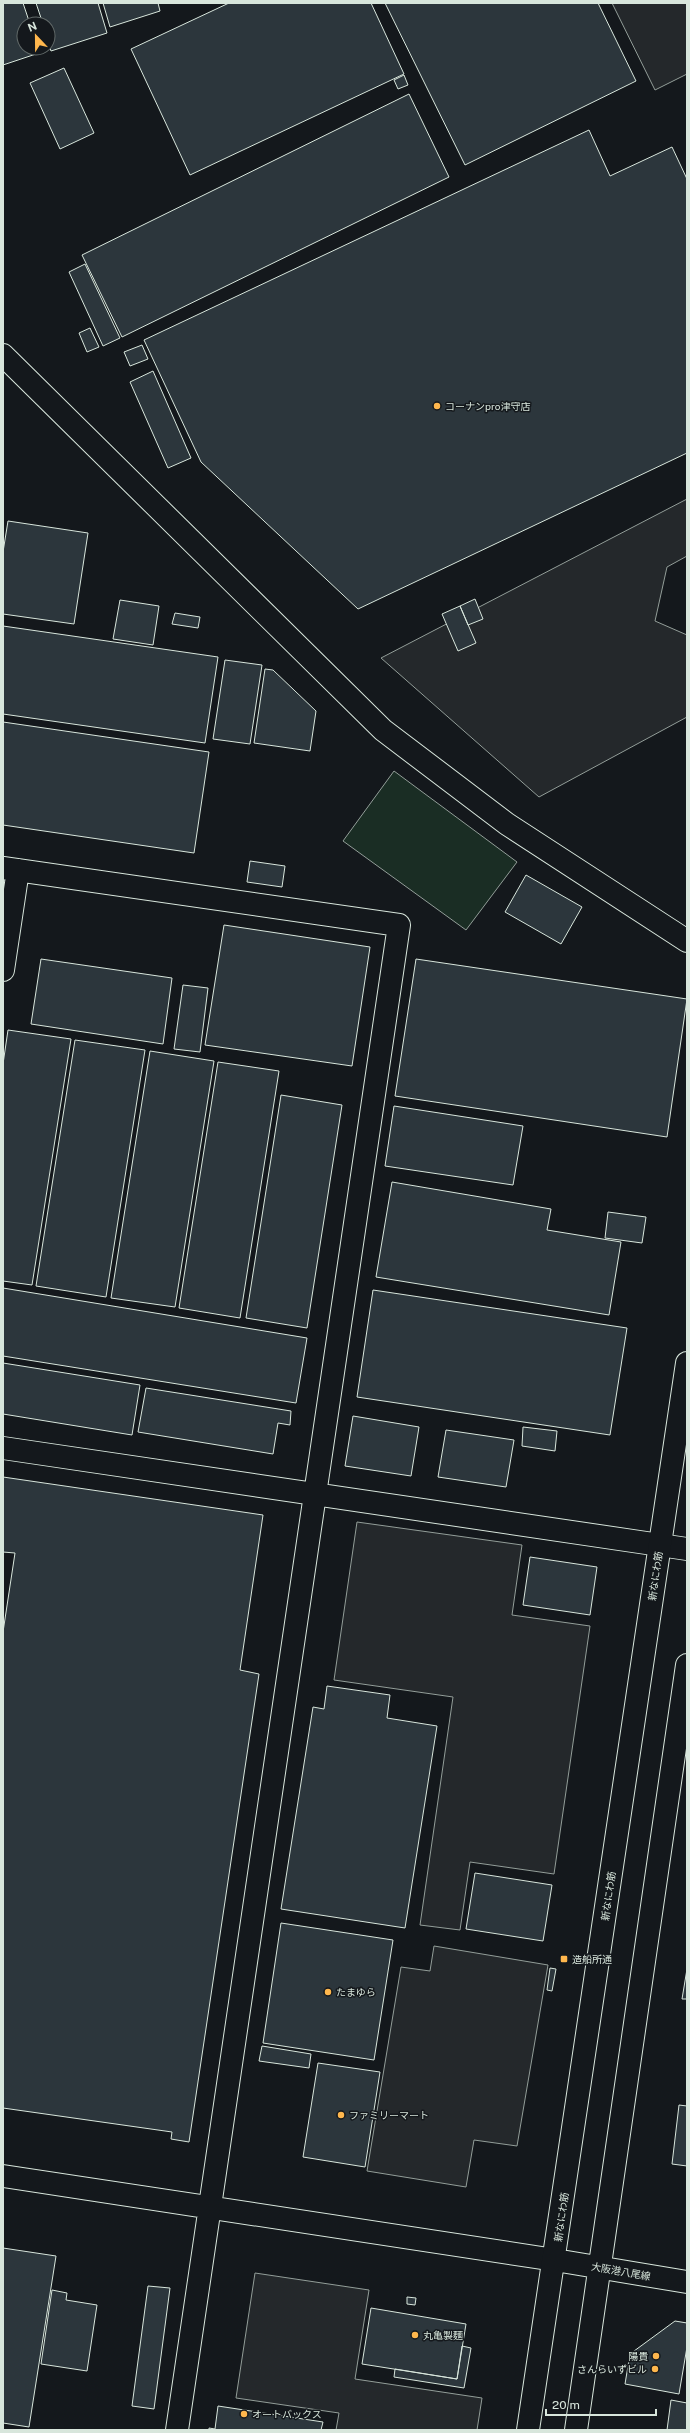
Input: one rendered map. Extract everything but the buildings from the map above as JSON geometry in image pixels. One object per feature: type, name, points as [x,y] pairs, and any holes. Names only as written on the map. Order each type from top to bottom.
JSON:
[{"type":"street","points":[[3,355],[383,730],[507,824],[687,941]]},
{"type":"street","points":[[3,970],[10,869],[399,925],[178,2430]]},
{"type":"street","name":"新なにわ筋","points":[[528,2430],[555,2260],[687,1363]]},
{"type":"street","points":[[3,1448],[660,1547],[687,1549]]},
{"type":"street","points":[[576,2430],[601,2268],[687,1665]]},
{"type":"street","name":"大阪港八尾線","points":[[3,2176],[555,2260],[687,2282]]},
{"type":"green space","points":[[394,771],[517,862],[466,930],[343,841]]},
{"type":"shaded area","points":[[612,3],[687,3],[687,74],[655,90]]},
{"type":"shaded area","points":[[687,499],[687,556],[667,567],[655,621],[687,635],[687,717],[539,797],[381,658]]},
{"type":"shaded area","points":[[357,1522],[522,1545],[512,1615],[590,1626],[554,1874],[470,1862],[460,1930],[420,1925],[453,1697],[334,1680]]},
{"type":"shaded area","points":[[434,1946],[548,1965],[517,2146],[474,2140],[466,2187],[367,2171],[401,1967],[430,1971]]},
{"type":"shaded area","points":[[255,2273],[369,2290],[355,2379],[482,2398],[477,2430],[336,2430],[339,2413],[236,2398]]},
{"type":"place","name":"コーナンpro津守店","points":[[437,406]]},
{"type":"place","name":"造船所通","points":[[564,1959]]},
{"type":"place","name":"たまゆら","points":[[328,1992]]},
{"type":"place","name":"ファミリーマート","points":[[341,2115]]},
{"type":"place","name":"丸亀製麵","points":[[415,2335]]},
{"type":"place","name":"陽貴","points":[[656,2356]]},
{"type":"place","name":"さんらいずビル","points":[[655,2369]]},
{"type":"place","name":"オートバックス","points":[[244,2414]]}]
